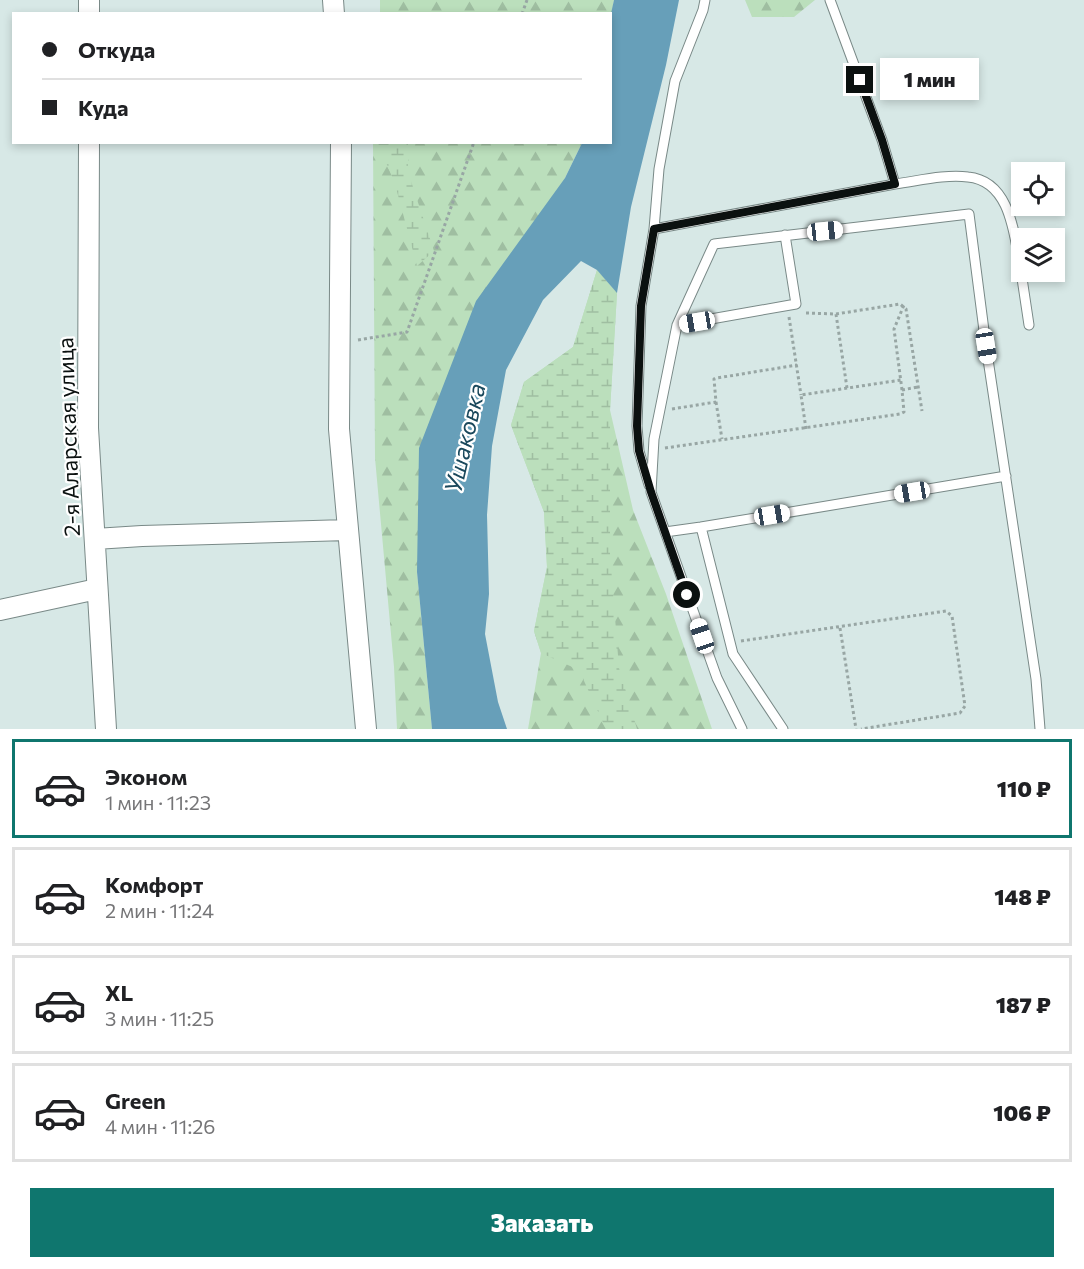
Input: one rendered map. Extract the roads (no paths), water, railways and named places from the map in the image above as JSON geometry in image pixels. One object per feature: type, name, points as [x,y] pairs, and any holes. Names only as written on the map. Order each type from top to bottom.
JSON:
[{"type":"street","name":"2-я Аларская улица","points":[[89,144],[88,428],[106,729]]},
{"type":"street","points":[[341,144],[339,429],[366,729]]},
{"type":"street","points":[[95,539],[347,530]]},
{"type":"street","points":[[0,610],[98,589]]},
{"type":"lane","points":[[705,0],[704,10],[675,81],[659,169],[654,229],[641,306],[637,426],[639,451],[651,492],[717,678],[742,729]]},
{"type":"lane","points":[[830,0],[882,140],[895,184]]},
{"type":"lane","points":[[654,229],[895,184],[946,177],[976,178],[992,186],[1006,205],[1013,224],[1029,325]]},
{"type":"lane","points":[[651,492],[660,411],[677,325],[714,244],[969,214],[1036,679],[1040,729]]},
{"type":"lane","points":[[677,325],[792,308],[796,304],[785,235]]},
{"type":"lane","points":[[665,532],[1006,476]]},
{"type":"lane","points":[[701,527],[734,654],[783,729]]},
{"type":"water","name":"Ушаковка","points":[[614,0],[679,0],[666,65],[631,207],[617,293],[597,270],[581,261],[543,300],[506,370],[492,446],[487,515],[489,594],[485,634],[498,702],[507,729],[432,729],[417,572],[419,448],[476,301],[565,178],[582,144],[612,144],[611,12]]}]
